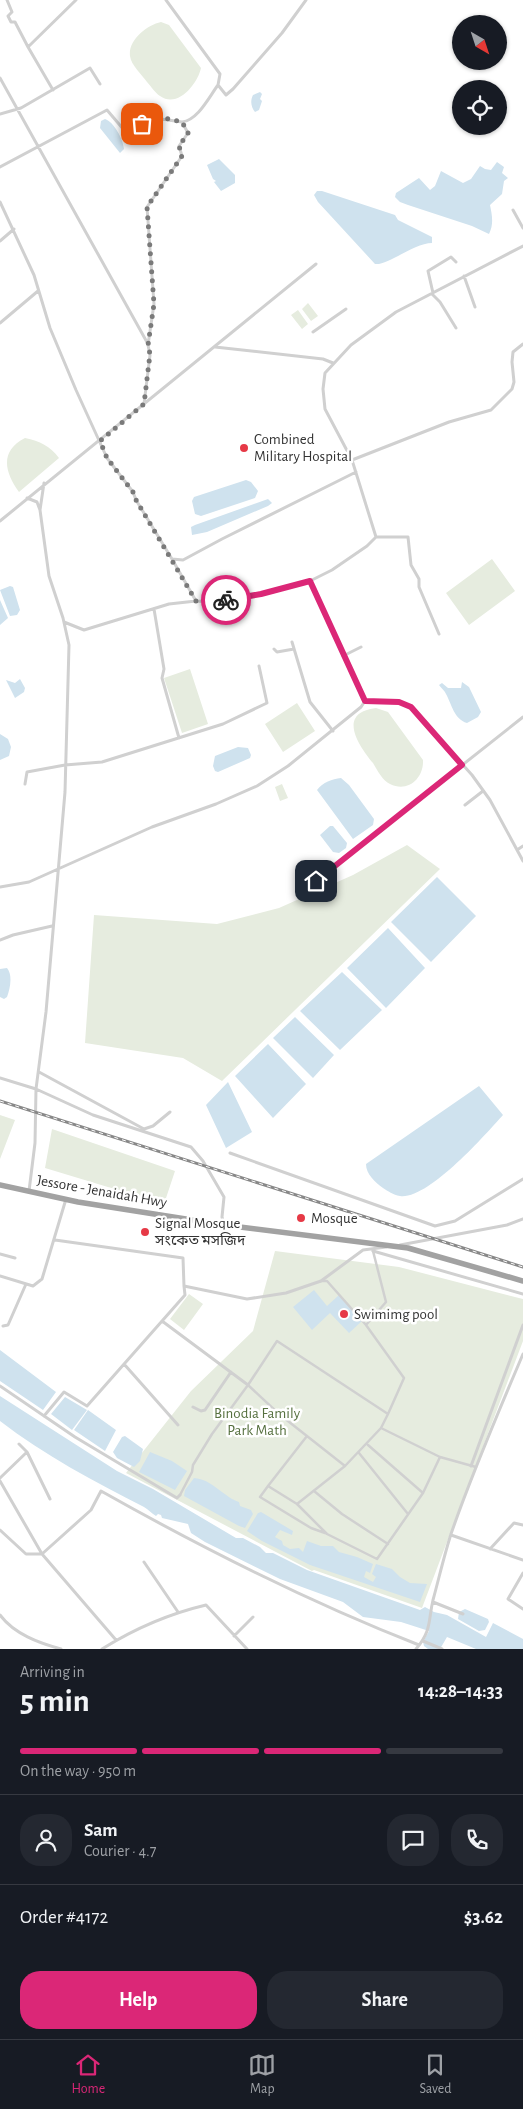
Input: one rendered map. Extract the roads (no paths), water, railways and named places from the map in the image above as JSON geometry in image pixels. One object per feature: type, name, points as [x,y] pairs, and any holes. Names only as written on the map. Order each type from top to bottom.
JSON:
[{"type":"highway","name":"Jessore - Jenaidah Hwy","points":[[0,1185],[66,1199],[224,1225],[396,1246],[523,1281]]},
{"type":"street","points":[[7,0],[12,12],[8,16],[11,22],[15,22],[53,90]]},
{"type":"street","points":[[28,47],[76,0]]},
{"type":"street","points":[[0,167],[108,110],[124,130],[130,131],[154,118],[182,122],[188,121],[195,116],[218,85],[220,74],[166,0]]},
{"type":"street","points":[[218,85],[226,95],[233,89],[282,33],[306,0]]},
{"type":"street","points":[[0,114],[21,108],[90,68],[100,84]]},
{"type":"street","points":[[0,78],[148,345],[150,354],[144,404]]},
{"type":"street","points":[[148,345],[154,304],[147,207],[182,156],[179,146],[188,133],[182,122]]},
{"type":"street","points":[[0,202],[14,229],[50,328],[107,458],[133,492],[196,601]]},
{"type":"street","points":[[513,210],[523,228]]},
{"type":"street","points":[[0,241],[14,229]]},
{"type":"street","points":[[376,537],[352,460],[325,409],[323,389],[325,373],[351,345],[396,312],[523,246]]},
{"type":"street","points":[[456,262],[451,257],[428,271],[432,293],[456,328]]},
{"type":"street","points":[[0,521],[44,483],[100,441],[316,264]]},
{"type":"street","points":[[464,276],[474,307]]},
{"type":"street","points":[[0,323],[38,291]]},
{"type":"street","points":[[313,332],[346,309]]},
{"type":"street","points":[[352,460],[450,422],[491,410],[512,388],[514,382],[513,352],[523,344]]},
{"type":"street","points":[[214,347],[323,359],[333,363]]},
{"type":"street","points":[[172,559],[183,560],[356,472]]},
{"type":"street","points":[[40,510],[44,483]]},
{"type":"street","points":[[27,498],[37,502],[40,510],[48,576],[64,622],[69,645],[66,765],[36,1089],[35,1143],[29,1191]]},
{"type":"street","points":[[64,622],[84,630],[169,604],[196,601],[215,602],[261,594],[310,581],[339,565],[367,546],[376,537],[408,536],[411,565],[419,580],[419,587],[439,634]]},
{"type":"street","points":[[310,581],[365,701]]},
{"type":"street","points":[[154,609],[164,669],[162,678],[178,738]]},
{"type":"street","points":[[292,642],[310,702],[332,731]]},
{"type":"street","points":[[343,656],[361,647]]},
{"type":"street","points":[[274,649],[277,652],[294,649]]},
{"type":"street","points":[[25,784],[27,772],[66,765],[102,762],[223,724],[267,703],[259,666]]},
{"type":"street","points":[[0,887],[29,882],[58,867],[152,827],[216,804],[257,786],[288,766],[361,707],[365,701]]},
{"type":"street","points":[[365,701],[399,702],[411,707],[483,791],[523,861]]},
{"type":"street","points":[[308,888],[523,717]]},
{"type":"street","points":[[465,805],[483,791]]},
{"type":"street","points":[[517,850],[523,846]]},
{"type":"street","points":[[0,940],[13,934],[52,926]]},
{"type":"street","points":[[39,1072],[144,1129],[153,1126],[170,1112]]},
{"type":"street","points":[[0,1078],[36,1089],[93,1115],[191,1148],[203,1161],[224,1197],[222,1217],[224,1225]]},
{"type":"street","points":[[230,1153],[435,1226],[455,1221],[523,1180]]},
{"type":"street","points":[[0,1276],[33,1286],[42,1279],[66,1199]]},
{"type":"street","points":[[321,1282],[363,1250],[396,1246],[507,1225],[523,1219]]},
{"type":"street","points":[[44,1416],[64,1392],[87,1406],[184,1295],[183,1258],[55,1240]]},
{"type":"street","points":[[366,1325],[386,1302],[373,1251]]},
{"type":"street","points":[[373,1251],[523,1294]]},
{"type":"street","points":[[0,1254],[15,1258]]},
{"type":"street","points":[[184,1286],[247,1298],[286,1293],[328,1281],[366,1325],[404,1378],[381,1428],[368,1445],[298,1504]]},
{"type":"street","points":[[3,1326],[8,1325],[26,1284]]},
{"type":"street","points":[[162,1321],[248,1385],[345,1466]]},
{"type":"street","points":[[416,1649],[423,1640],[430,1622],[433,1602],[451,1535],[473,1466],[523,1325]]},
{"type":"street","points":[[0,1386],[44,1416],[177,1498],[192,1472],[193,1465],[212,1434],[277,1341],[388,1414]]},
{"type":"street","points":[[473,1466],[523,1354]]},
{"type":"street","points":[[124,1364],[178,1425]]},
{"type":"street","points":[[193,1407],[201,1411],[205,1410],[231,1372]]},
{"type":"street","points":[[381,1428],[440,1458],[473,1466]]},
{"type":"street","points":[[307,1436],[260,1497],[311,1528],[377,1559],[423,1493],[440,1458]]},
{"type":"street","points":[[19,1444],[27,1452],[50,1499]]},
{"type":"street","points":[[368,1445],[423,1493]]},
{"type":"street","points":[[27,1452],[0,1480],[42,1554],[116,1640]]},
{"type":"street","points":[[359,1453],[408,1514]]},
{"type":"street","points":[[268,1486],[298,1504],[327,1534]]},
{"type":"street","points":[[0,1530],[26,1554],[42,1554],[91,1510],[101,1491],[284,1588],[419,1645]]},
{"type":"street","points":[[314,1491],[342,1514],[388,1544]]},
{"type":"street","points":[[490,1549],[514,1523],[523,1525]]},
{"type":"street","points":[[451,1535],[523,1560]]},
{"type":"street","points":[[144,1562],[178,1612]]},
{"type":"street","points":[[523,1573],[508,1599],[523,1609]]},
{"type":"street","points":[[433,1602],[464,1614]]},
{"type":"street","points":[[102,1649],[127,1633],[178,1612],[206,1605],[247,1649]]},
{"type":"street","points":[[0,1615],[7,1625],[42,1644],[61,1649]]},
{"type":"street","points":[[234,1636],[252,1617]]},
{"type":"street","points":[[423,1640],[442,1649]]},
{"type":"water","points":[[260,92],[262,94],[260,99],[262,101],[259,110],[255,112],[251,99],[253,95]]},
{"type":"water","points":[[105,119],[115,127],[120,136],[124,149],[120,153],[100,128],[101,121]]},
{"type":"water","points":[[219,159],[235,175],[235,183],[221,191],[214,182],[216,181],[213,179],[207,165]]},
{"type":"water","points":[[497,162],[504,167],[502,173],[508,178],[504,181],[502,194],[490,205],[492,223],[489,234],[472,226],[400,202],[395,197],[396,193],[419,178],[430,190],[435,186],[441,171],[463,183],[471,179],[480,166],[491,170]]},
{"type":"water","points":[[317,191],[395,215],[398,220],[432,237],[432,243],[417,247],[386,262],[375,264],[318,202],[314,195]]},
{"type":"water","points":[[246,480],[251,482],[258,491],[255,498],[201,516],[195,514],[192,501],[194,497]]},
{"type":"water","points":[[268,499],[272,503],[268,506],[207,532],[192,535],[191,527],[195,525]]},
{"type":"water","points":[[10,586],[13,587],[20,610],[17,615],[10,616],[0,590]]},
{"type":"water","points":[[0,600],[8,618],[0,625]]},
{"type":"water","points":[[20,679],[25,688],[24,692],[15,698],[6,680],[15,683]]},
{"type":"water","points":[[462,682],[469,687],[481,712],[478,717],[467,723],[456,715],[439,685],[442,683],[448,688],[461,688]]},
{"type":"water","points":[[0,734],[8,739],[11,747],[9,756],[0,760]]},
{"type":"water","points":[[238,747],[248,748],[251,755],[250,758],[218,772],[215,771],[213,766],[215,756]]},
{"type":"water","points":[[341,778],[349,785],[374,819],[373,825],[353,839],[317,790],[328,781]]},
{"type":"water","points":[[330,826],[333,826],[347,843],[346,848],[339,853],[333,852],[320,835]]},
{"type":"water","points":[[437,877],[476,916],[431,962],[391,922]]},
{"type":"water","points":[[388,928],[425,968],[386,1008],[347,968]]},
{"type":"water","points":[[7,968],[10,974],[10,982],[7,997],[4,999],[0,997],[0,969]]},
{"type":"water","points":[[342,972],[382,1010],[340,1050],[300,1011]]},
{"type":"water","points":[[295,1017],[334,1055],[313,1078],[273,1038]]},
{"type":"water","points":[[268,1044],[306,1084],[273,1118],[235,1076]]},
{"type":"water","points":[[228,1082],[252,1132],[226,1148],[206,1105]]},
{"type":"water","points":[[479,1086],[503,1115],[470,1150],[440,1177],[425,1188],[412,1194],[400,1196],[383,1188],[372,1178],[366,1164]]},
{"type":"water","points":[[314,1290],[327,1306],[339,1295],[362,1321],[349,1333],[330,1313],[312,1330],[293,1307]]},
{"type":"water","points":[[0,1350],[56,1392],[43,1410],[0,1381]]},
{"type":"water","points":[[0,1396],[117,1471],[153,1489],[236,1538],[243,1538],[260,1547],[266,1553],[273,1553],[307,1570],[420,1610],[425,1607],[434,1612],[447,1615],[486,1637],[493,1623],[523,1639],[523,1649],[476,1649],[447,1637],[440,1649],[428,1649],[424,1646],[423,1642],[429,1631],[401,1622],[363,1617],[343,1602],[280,1579],[205,1542],[191,1533],[188,1524],[162,1518],[158,1514],[156,1516],[144,1507],[52,1457],[0,1421]]},
{"type":"water","points":[[65,1397],[87,1410],[72,1430],[51,1414]]},
{"type":"water","points":[[88,1410],[116,1430],[105,1451],[74,1430]]},
{"type":"water","points":[[125,1436],[143,1449],[140,1461],[134,1467],[117,1458],[113,1452],[122,1437]]},
{"type":"water","points":[[150,1452],[172,1461],[187,1471],[175,1490],[139,1472]]},
{"type":"water","points":[[194,1478],[207,1482],[239,1502],[240,1506],[251,1510],[253,1514],[245,1528],[184,1496],[185,1490]]},
{"type":"water","points":[[261,1512],[293,1531],[292,1535],[280,1530],[275,1537],[290,1549],[299,1548],[303,1552],[307,1541],[321,1546],[333,1546],[339,1552],[373,1564],[370,1573],[366,1571],[364,1577],[373,1582],[376,1577],[372,1574],[376,1564],[392,1569],[410,1583],[427,1584],[420,1602],[310,1565],[262,1541],[247,1531],[258,1513]]},
{"type":"water","points":[[465,1609],[488,1619],[489,1622],[485,1630],[479,1631],[458,1619],[459,1612]]},
{"type":"railway","points":[[0,1101],[523,1267]]},
{"type":"place","name":"Combined Military Hospital","points":[[244,448]]},
{"type":"place","name":"Mosque","points":[[301,1218]]},
{"type":"place","name":"Signal Mosque সংকেত মসজিদ","points":[[145,1232]]},
{"type":"place","name":"Swimimg pool","points":[[344,1314]]},
{"type":"park label","name":"Binodia Family Park Math","points":[[257,1422]]}]
